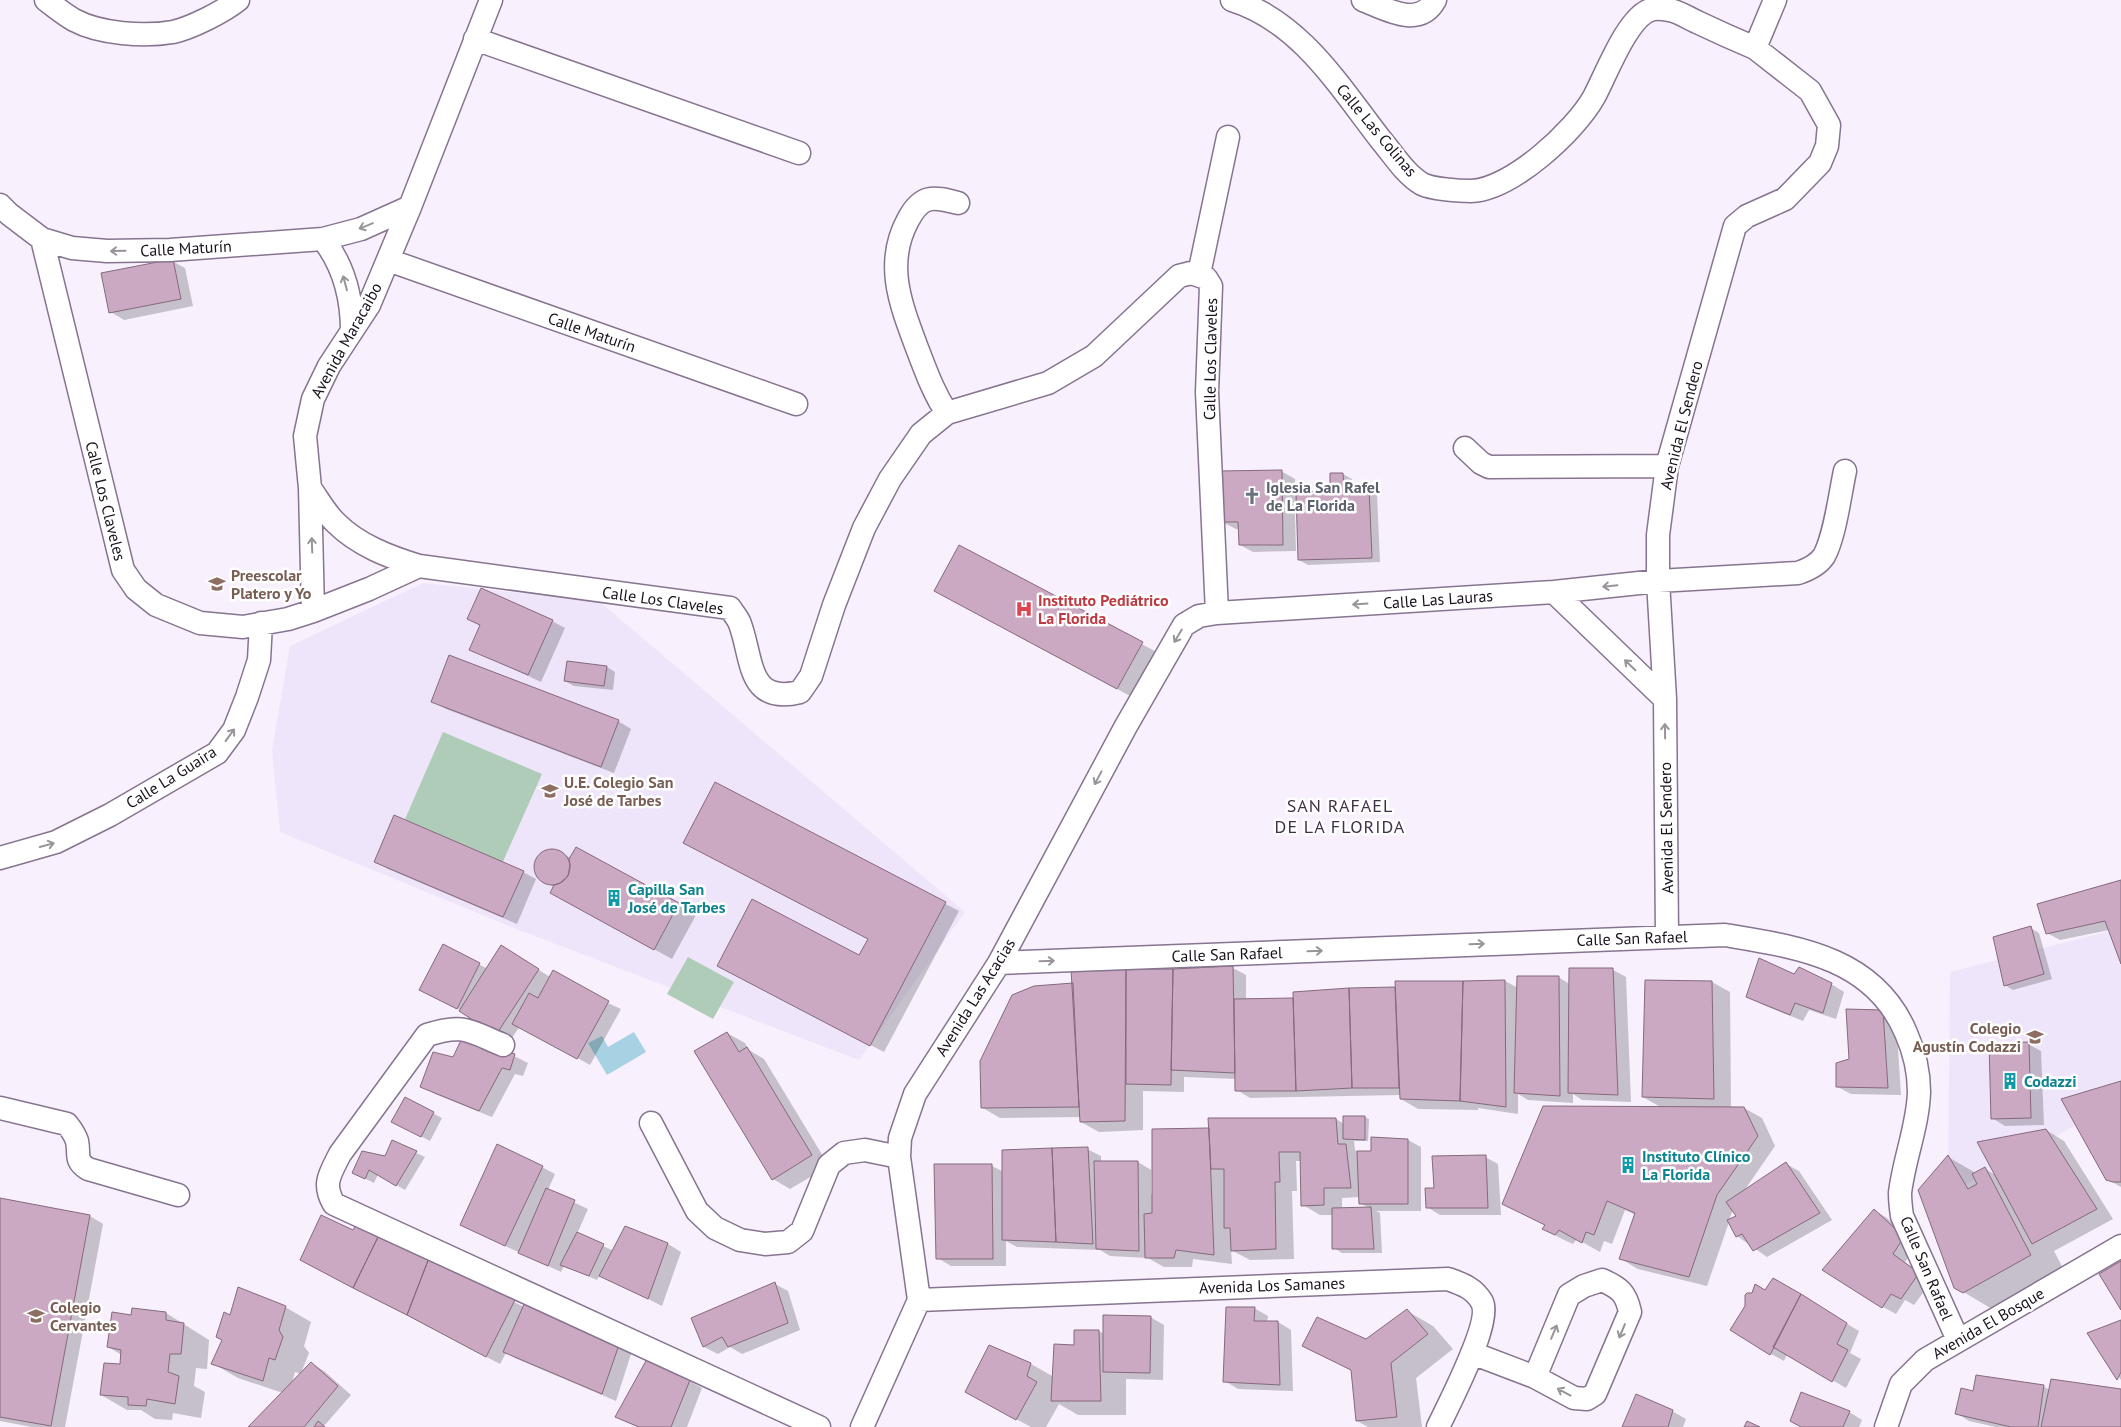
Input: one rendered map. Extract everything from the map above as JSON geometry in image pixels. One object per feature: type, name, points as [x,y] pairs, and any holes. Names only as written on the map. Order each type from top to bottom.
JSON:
[{"type":"street","points":[[46,0],[75,20],[104,30],[137,35],[174,32],[206,18],[238,0]]},
{"type":"street","name":"Avenida Maracaibo","points":[[313,611],[310,488],[305,436],[313,399],[329,366],[369,305],[410,207],[491,0]]},
{"type":"street","name":"Calle Las Colinas","points":[[1232,0],[1249,5],[1284,26],[1313,53],[1401,164],[1423,184],[1449,189],[1472,191],[1491,186],[1518,174],[1548,150],[1575,123],[1593,99],[1635,19],[1651,10],[1670,10],[1755,48]]},
{"type":"street","points":[[1364,0],[1406,16],[1419,14],[1432,6],[1435,0]]},
{"type":"street","points":[[1755,48],[1775,0]]},
{"type":"street","points":[[475,39],[799,152]]},
{"type":"street","name":"Avenida El Sendero","points":[[1667,937],[1665,699],[1658,581],[1658,535],[1667,466],[1735,226],[1747,216],[1785,199],[1820,163],[1826,146],[1829,125],[1810,91],[1755,48]]},
{"type":"street","points":[[1199,274],[1228,137]]},
{"type":"street","points":[[947,413],[936,397],[905,319],[896,282],[897,256],[901,232],[916,206],[925,200],[937,197],[958,203]]},
{"type":"street","name":"Calle Maturín","points":[[0,205],[42,240],[72,248],[107,251],[170,250],[323,239],[361,229],[410,207]]},
{"type":"street","points":[[323,239],[334,254],[346,282],[352,316],[352,331]]},
{"type":"street","name":"Calle Los Claveles","points":[[42,240],[123,570],[136,589],[156,605],[200,623],[243,627],[288,619],[313,611],[369,589],[419,566],[730,608],[740,621],[758,684],[772,693],[786,695],[800,692],[811,676],[834,605],[864,528],[890,479],[921,434],[947,413],[1048,383],[1094,356],[1179,276],[1191,273],[1199,274],[1206,278],[1211,286],[1207,392],[1217,613]]},
{"type":"street","name":"Calle Maturín","points":[[388,260],[796,404]]},
{"type":"street","points":[[1465,448],[1481,463],[1489,467],[1667,466]]},
{"type":"street","name":"Calle Las Lauras","points":[[1217,613],[1554,592],[1658,581],[1798,573],[1811,568],[1823,557],[1831,537],[1845,471]]},
{"type":"street","points":[[310,488],[335,523],[387,557],[419,566]]},
{"type":"street","points":[[1554,592],[1665,699]]},
{"type":"street","name":"Avenida Las Acacias","points":[[919,1300],[899,1156],[900,1138],[914,1094],[999,963],[1126,726],[1184,625],[1199,616],[1217,613]]},
{"type":"street","name":"Calle La Guaira","points":[[0,858],[56,842],[118,811],[217,753],[234,730],[247,698],[259,660],[262,623]]},
{"type":"street","name":"Calle San Rafael","points":[[999,963],[1725,935],[1795,947],[1824,956],[1855,973],[1882,992],[1900,1016],[1914,1052],[1919,1091],[1900,1194],[1902,1216],[1958,1340]]},
{"type":"street","points":[[503,1044],[461,1028],[427,1035],[340,1154],[329,1174],[327,1192],[334,1204],[819,1427]]},
{"type":"street","points":[[0,1108],[67,1124],[77,1142],[77,1155],[81,1165],[88,1170],[178,1195]]},
{"type":"street","points":[[651,1123],[697,1211],[716,1228],[740,1240],[765,1244],[788,1242],[802,1231],[829,1165],[844,1153],[865,1150],[899,1156]]},
{"type":"street","name":"Avenida El Bosque","points":[[1890,1426],[1901,1384],[1925,1360],[2121,1246]]},
{"type":"street","name":"Avenida Los Samanes","points":[[919,1300],[1448,1278],[1471,1288],[1483,1303],[1483,1322],[1472,1353],[1438,1427]]},
{"type":"street","points":[[1472,1353],[1535,1376],[1574,1398],[1587,1399],[1595,1394],[1630,1312],[1627,1299],[1618,1287],[1602,1280],[1584,1286],[1570,1295],[1535,1376]]},
{"type":"street","points":[[862,1427],[919,1300]]},
{"type":"shaded area","name":"U.E. Colegio San José de Tarbes","points":[[423,583],[600,602],[965,912],[859,1060],[514,928],[280,832],[272,750],[290,646]]},
{"type":"shaded area","name":"Colegio Agustín Codazzi","points":[[2121,928],[2121,1101],[1948,1194],[1950,972]]},
{"type":"green space","points":[[443,732],[542,774],[497,875],[399,833]]},
{"type":"green space","points":[[688,957],[734,982],[713,1019],[667,994]]},
{"type":"water","points":[[634,1032],[646,1052],[607,1075],[588,1043],[602,1036],[608,1047]]},
{"type":"building","points":[[173,259],[181,299],[109,313],[101,273]]},
{"type":"building","name":"Iglesia San Rafel de La Florida","points":[[1282,470],[1283,545],[1239,545],[1238,522],[1221,522],[1220,471]]},
{"type":"building","points":[[1330,473],[1343,473],[1344,488],[1369,487],[1372,558],[1298,560],[1296,492],[1330,491]]},
{"type":"building","name":"Instituto Pediátrico La Florida","points":[[959,545],[1143,642],[1117,689],[934,591]]},
{"type":"building","points":[[481,588],[553,620],[528,675],[469,650],[480,625],[467,619]]},
{"type":"building","points":[[449,655],[619,720],[601,767],[431,702]]},
{"type":"building","points":[[567,661],[607,666],[604,686],[564,681]]},
{"type":"building","points":[[715,782],[946,902],[870,1046],[717,966],[752,899],[859,955],[868,939],[683,843]]},
{"type":"building","points":[[394,815],[524,871],[503,917],[374,862]]},
{"type":"building","name":"Capilla San José de Tarbes","points":[[576,847],[679,903],[654,950],[550,893],[554,885],[560,883],[568,876],[569,859]]},
{"type":"building","points":[[552,849],[559,850],[565,854],[569,860],[569,874],[565,880],[559,884],[552,885],[545,884],[539,880],[535,874],[534,867],[535,860],[539,854],[545,850]]},
{"type":"building","points":[[2121,880],[2121,964],[2105,921],[2046,934],[2037,904]]},
{"type":"building","points":[[2031,926],[2044,974],[2004,986],[1993,937]]},
{"type":"building","points":[[443,944],[480,963],[457,1009],[419,990]]},
{"type":"building","points":[[501,945],[539,969],[496,1035],[459,1011]]},
{"type":"building","points":[[1759,958],[1794,974],[1799,967],[1832,983],[1823,1013],[1795,1003],[1790,1015],[1746,997]]},
{"type":"building","points":[[1233,966],[1235,1073],[1171,1070],[1173,969]]},
{"type":"building","points":[[1569,968],[1613,968],[1618,1095],[1568,1093]]},
{"type":"building","points":[[1071,969],[1126,969],[1125,1121],[1080,1122]]},
{"type":"building","points":[[1126,969],[1173,969],[1171,1085],[1126,1084]]},
{"type":"building","points":[[553,970],[609,1001],[577,1059],[512,1024],[529,993],[538,998]]},
{"type":"building","points":[[1517,976],[1559,976],[1560,1096],[1514,1093]]},
{"type":"building","points":[[1505,980],[1506,1107],[1460,1101],[1463,981]]},
{"type":"building","points":[[1645,980],[1712,981],[1714,1099],[1642,1097]]},
{"type":"building","points":[[1395,981],[1463,981],[1460,1101],[1400,1099]]},
{"type":"building","points":[[1073,983],[1079,1107],[981,1108],[980,1061],[1012,995],[1034,986]]},
{"type":"building","points":[[1395,987],[1399,1088],[1352,1088],[1349,988]]},
{"type":"building","points":[[1349,988],[1352,1088],[1296,1091],[1293,992]]},
{"type":"building","points":[[1293,998],[1296,1091],[1235,1091],[1234,999]]},
{"type":"building","points":[[1846,1009],[1883,1010],[1888,1088],[1836,1087],[1836,1063],[1849,1059]]},
{"type":"building","points":[[727,1032],[739,1052],[747,1047],[812,1155],[772,1180],[694,1051]]},
{"type":"building","points":[[463,1036],[515,1054],[510,1070],[502,1068],[479,1111],[420,1087],[433,1052],[453,1057]]},
{"type":"building","name":"Codazzi","points":[[2029,1042],[2031,1118],[1991,1119],[1989,1043]]},
{"type":"building","points":[[2121,1081],[2121,1182],[2113,1182],[2106,1180],[2061,1099]]},
{"type":"building","points":[[405,1097],[434,1112],[421,1137],[391,1122]]},
{"type":"building","name":"Instituto Clínico La Florida","points":[[1543,1106],[1744,1107],[1758,1136],[1717,1195],[1689,1277],[1619,1259],[1635,1213],[1607,1201],[1594,1235],[1586,1232],[1582,1243],[1559,1230],[1555,1235],[1542,1229],[1545,1225],[1502,1204]]},
{"type":"building","points":[[1343,1116],[1365,1116],[1365,1140],[1343,1139]]},
{"type":"building","points":[[1208,1118],[1336,1118],[1338,1144],[1346,1144],[1351,1188],[1324,1188],[1324,1205],[1301,1206],[1300,1152],[1279,1152],[1280,1182],[1275,1182],[1276,1249],[1231,1251],[1230,1228],[1224,1228],[1224,1169],[1211,1169]]},
{"type":"building","points":[[1209,1128],[1214,1255],[1176,1250],[1174,1258],[1145,1258],[1144,1214],[1152,1213],[1152,1129]]},
{"type":"building","points":[[2046,1129],[2097,1209],[2032,1244],[1977,1142]]},
{"type":"building","points":[[1371,1137],[1408,1139],[1408,1204],[1359,1204],[1357,1151],[1371,1151]]},
{"type":"building","points":[[392,1140],[417,1151],[396,1186],[369,1170],[365,1179],[352,1173],[362,1151],[385,1156]]},
{"type":"building","points":[[497,1144],[543,1166],[505,1246],[460,1225]]},
{"type":"building","points":[[1088,1147],[1093,1244],[1056,1242],[1052,1148]]},
{"type":"building","points":[[1052,1148],[1056,1242],[1002,1240],[1002,1150]]},
{"type":"building","points":[[1486,1155],[1488,1208],[1426,1208],[1425,1188],[1434,1188],[1432,1156]]},
{"type":"building","points":[[1948,1155],[1968,1189],[1977,1184],[1972,1174],[1985,1167],[2031,1255],[1963,1293],[1954,1288],[1918,1190]]},
{"type":"building","points":[[1094,1161],[1138,1161],[1139,1251],[1096,1249]]},
{"type":"building","points":[[1786,1162],[1820,1213],[1753,1251],[1742,1234],[1736,1237],[1727,1220],[1736,1216],[1726,1202]]},
{"type":"building","points":[[934,1164],[992,1164],[993,1259],[936,1259]]},
{"type":"building","points":[[546,1188],[575,1200],[548,1266],[518,1253]]},
{"type":"building","name":"Colegio Cervantes","points":[[0,1198],[90,1215],[51,1426],[0,1417]]},
{"type":"building","points":[[1371,1207],[1374,1249],[1332,1249],[1332,1208]]},
{"type":"building","points":[[1874,1209],[1904,1237],[1893,1254],[1919,1273],[1901,1299],[1891,1294],[1882,1308],[1822,1270]]},
{"type":"building","points":[[321,1215],[353,1230],[356,1225],[379,1235],[353,1288],[300,1260]]},
{"type":"building","points":[[625,1226],[668,1243],[648,1299],[599,1276]]},
{"type":"building","points":[[577,1232],[604,1244],[589,1276],[560,1265]]},
{"type":"building","points":[[379,1235],[429,1258],[407,1315],[353,1288]]},
{"type":"building","points":[[429,1258],[515,1300],[486,1357],[407,1315]]},
{"type":"building","points":[[2121,1261],[2121,1310],[2099,1274]]},
{"type":"building","points":[[1773,1278],[1801,1294],[1770,1355],[1730,1330],[1745,1306],[1745,1295],[1752,1293],[1755,1284],[1765,1290]]},
{"type":"building","points":[[775,1282],[788,1323],[728,1347],[722,1337],[703,1347],[691,1318]]},
{"type":"building","points":[[238,1287],[286,1306],[279,1330],[283,1337],[275,1360],[269,1358],[263,1381],[211,1364],[222,1340],[216,1337],[224,1312],[230,1315]]},
{"type":"building","points":[[1801,1294],[1847,1323],[1837,1344],[1848,1350],[1832,1382],[1773,1347]]},
{"type":"building","points":[[525,1302],[620,1342],[602,1394],[503,1352]]},
{"type":"building","points":[[1226,1307],[1255,1307],[1254,1321],[1278,1321],[1280,1385],[1223,1382]]},
{"type":"building","points":[[132,1308],[166,1312],[166,1320],[184,1323],[181,1354],[170,1354],[168,1372],[179,1376],[175,1404],[147,1399],[146,1406],[128,1405],[128,1397],[100,1395],[104,1363],[120,1364],[121,1350],[107,1347],[112,1312],[131,1315]]},
{"type":"building","points":[[1407,1309],[1428,1334],[1391,1363],[1397,1417],[1356,1421],[1351,1370],[1302,1346],[1317,1317],[1366,1339]]},
{"type":"building","points":[[1103,1315],[1151,1316],[1150,1373],[1103,1372]]},
{"type":"building","points":[[2121,1320],[2121,1372],[2117,1380],[2087,1333]]},
{"type":"building","points":[[1074,1330],[1099,1330],[1101,1401],[1051,1401],[1054,1344],[1074,1345]]},
{"type":"building","points":[[989,1345],[1031,1363],[1027,1376],[1037,1382],[1016,1420],[965,1392]]},
{"type":"building","points":[[647,1359],[690,1380],[671,1427],[639,1427],[615,1417]]},
{"type":"building","points":[[311,1362],[338,1386],[304,1427],[248,1427]]},
{"type":"building","points":[[1976,1375],[2044,1385],[2038,1427],[2011,1427],[1955,1414],[1961,1388],[1973,1391]]},
{"type":"building","points":[[2051,1379],[2121,1389],[2121,1427],[2041,1427]]},
{"type":"building","points":[[1801,1392],[1850,1411],[1843,1427],[1801,1427],[1790,1421]]},
{"type":"building","points":[[1636,1394],[1673,1410],[1668,1427],[1622,1427]]},
{"type":"building","points":[[318,1421],[325,1427],[314,1427]]},
{"type":"building","points":[[1747,1421],[1760,1427],[1744,1427]]},
{"type":"place","name":"Iglesia San Rafel de La Florida","points":[[1252,496]]},
{"type":"place","name":"Preescolar Platero y Yo","points":[[217,584]]},
{"type":"place","name":"Instituto Pediátrico La Florida","points":[[1024,609]]},
{"type":"place","name":"U.E. Colegio San José de Tarbes","points":[[550,791]]},
{"type":"place","name":"Capilla San José de Tarbes","points":[[614,898]]},
{"type":"place","name":"Colegio Agustín Codazzi","points":[[2035,1037]]},
{"type":"place","name":"Codazzi","points":[[2010,1081]]},
{"type":"place","name":"Instituto Clínico La Florida","points":[[1628,1165]]},
{"type":"place","name":"Colegio Cervantes","points":[[36,1316]]},
{"type":"district","name":"SAN RAFAEL DE LA FLORIDA","points":[[1340,816]]}]
